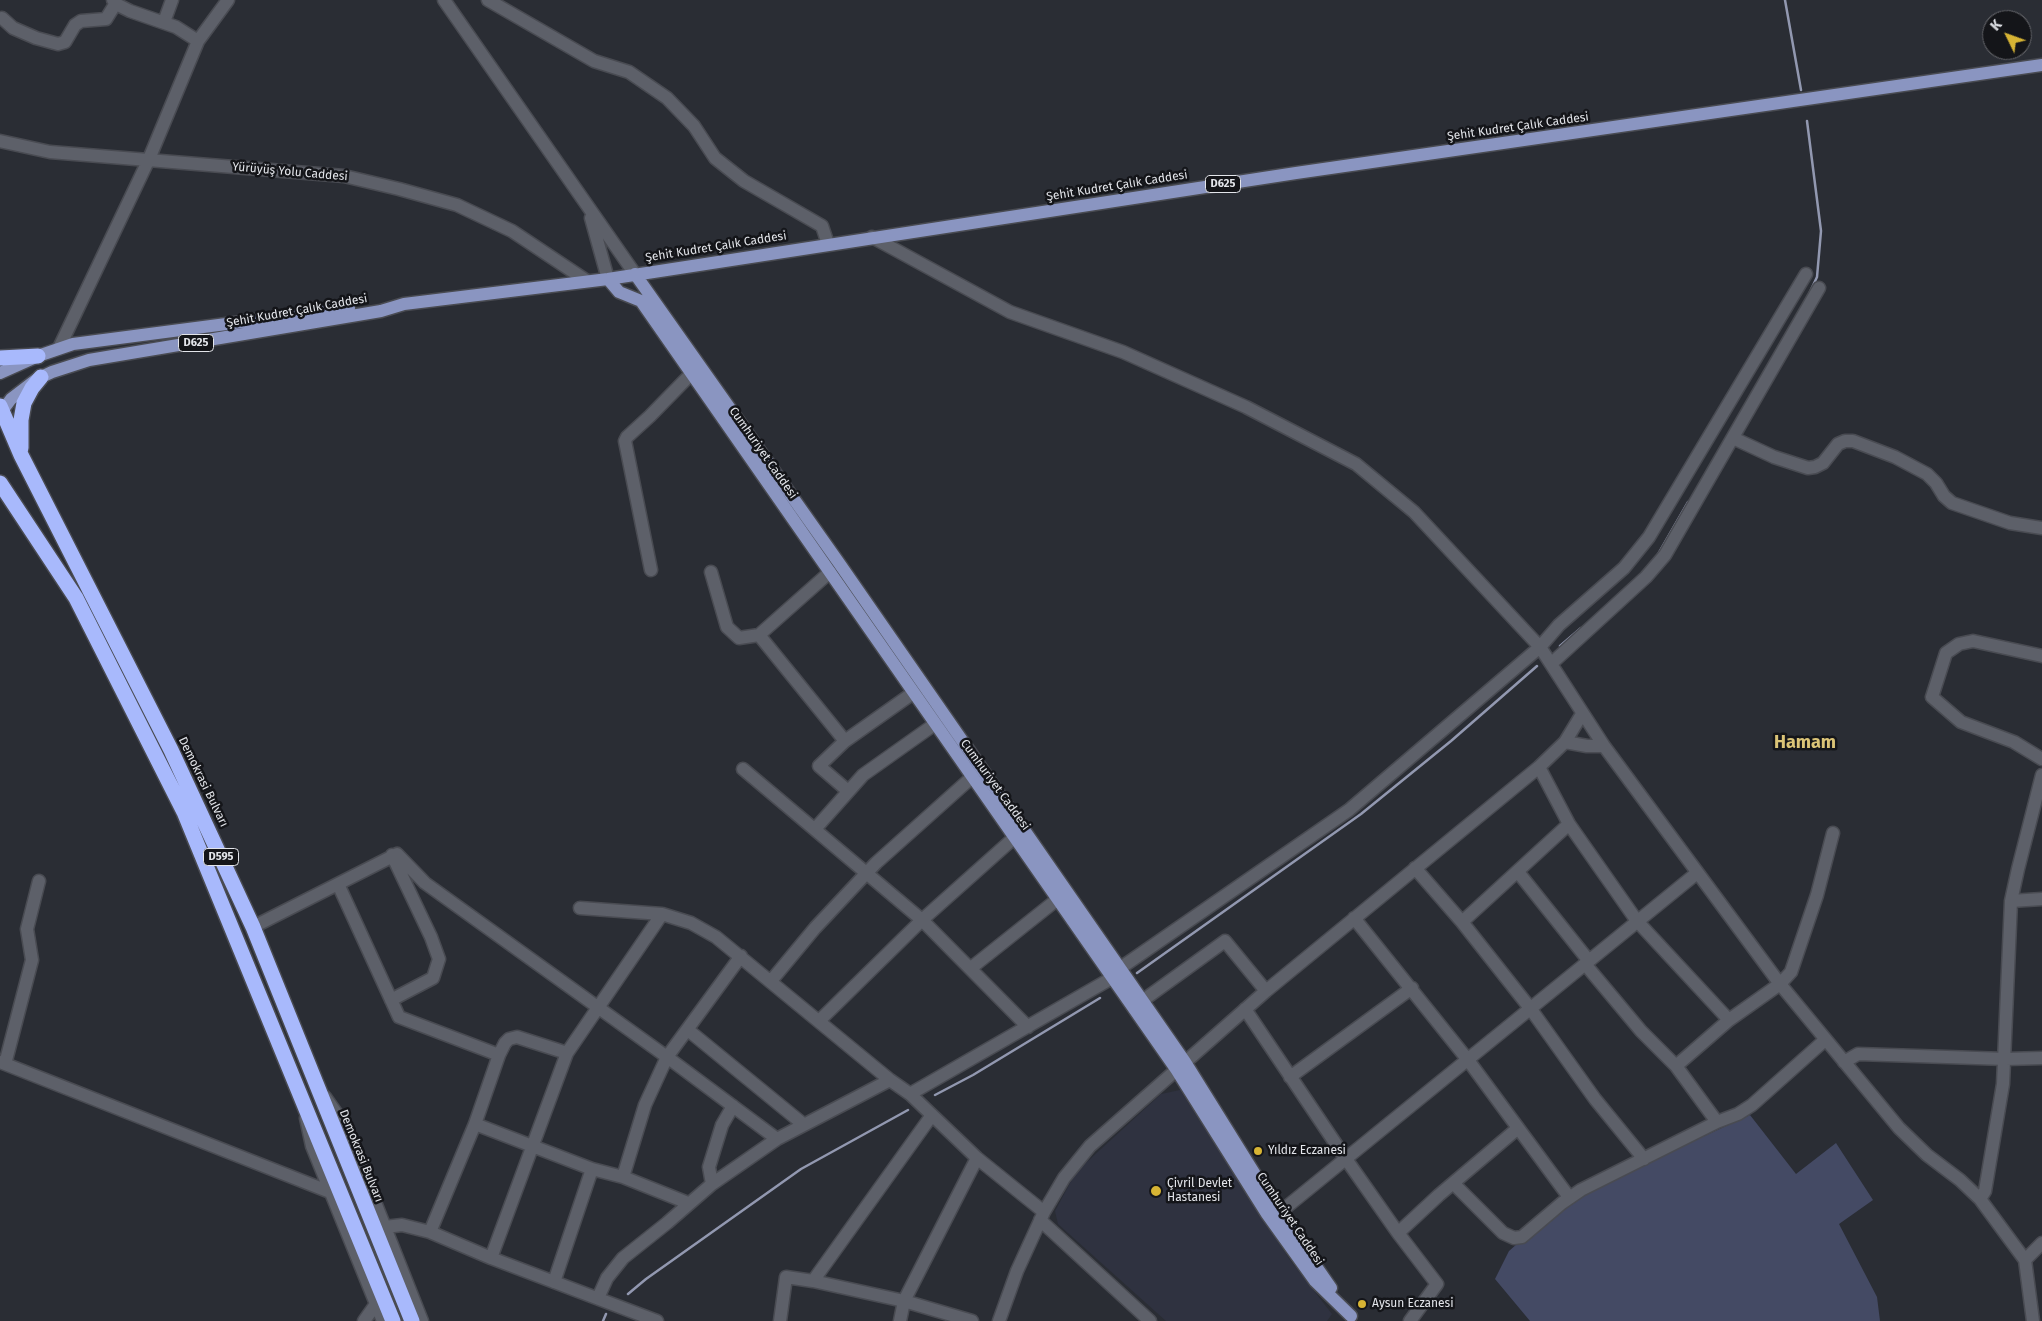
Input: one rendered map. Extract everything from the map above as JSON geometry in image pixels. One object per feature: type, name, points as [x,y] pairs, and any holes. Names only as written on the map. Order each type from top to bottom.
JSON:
[{"type":"highway","points":[[0,358],[38,356]]},
{"type":"highway","points":[[21,454],[21,420],[24,402],[32,388],[42,377]]},
{"type":"highway","name":"Demokrasi Bulvarı","points":[[1,410],[21,454],[171,750],[253,928],[412,1321]]},
{"type":"highway","name":"D595","points":[[0,483],[76,598],[184,812],[306,1105],[393,1321]]},
{"type":"main road","name":"Şehit Kudret Çalık Caddesi","points":[[1,410],[20,391],[42,377],[89,360],[352,316],[404,304],[608,279],[1286,175],[2042,66]]},
{"type":"main road","name":"Cumhuriyet Caddesi","points":[[635,274],[844,571],[1016,837],[1181,1065],[1352,1319]]},
{"type":"main road","name":"Cumhuriyet Caddesi","points":[[608,279],[619,292],[641,301],[935,724],[1024,828],[1116,974],[1142,1001],[1267,1214],[1315,1280],[1352,1319]]},
{"type":"main road","name":"Şehit Kudret Çalık Caddesi","points":[[0,374],[59,348],[83,343],[380,303],[404,304]]},
{"type":"street","points":[[164,22],[172,0]]},
{"type":"street","points":[[59,348],[149,160],[198,41],[228,0]]},
{"type":"street","points":[[444,0],[635,274]]},
{"type":"street","points":[[488,0],[594,60],[629,72],[667,98],[694,126],[715,158],[744,181],[822,226],[828,244]]},
{"type":"street","points":[[2,18],[13,28],[36,38],[58,44],[65,42],[75,25],[81,21],[106,19],[115,2],[130,11],[164,22],[198,41]]},
{"type":"street","name":"Yürüyüş Yolu Caddesi","points":[[0,140],[50,152],[344,176],[458,205],[512,232],[587,281]]},
{"type":"street","points":[[588,209],[608,279]]},
{"type":"street","points":[[872,237],[1010,312],[1124,352],[1246,407],[1356,464],[1414,512],[1540,647],[1604,746],[1780,984],[1824,1040],[1912,1141],[1980,1199],[1995,1222],[2025,1260],[2033,1321]]},
{"type":"street","points":[[910,1094],[1116,974],[1349,810],[1540,647],[1563,621],[1615,576],[1646,543],[1806,274]]},
{"type":"street","points":[[1552,663],[1646,577],[1658,563],[1733,438],[1819,288]]},
{"type":"street","points":[[651,570],[625,441],[691,374]]},
{"type":"street","points":[[1733,438],[1774,457],[1808,468],[1823,463],[1838,444],[1845,441],[1853,441],[1895,457],[1928,474],[1952,504],[2010,523],[2042,528]]},
{"type":"street","points":[[711,572],[727,627],[739,638],[759,635],[830,572]]},
{"type":"street","points":[[759,635],[845,741]]},
{"type":"street","points":[[2042,656],[1973,640],[1959,644],[1946,653],[1932,697],[1961,722],[2014,742],[2042,759]]},
{"type":"street","points":[[848,791],[820,766],[845,741],[913,693]]},
{"type":"street","points":[[999,1321],[1017,1271],[1042,1216],[1064,1178],[1090,1146],[1266,991],[1539,766],[1565,742],[1582,714]]},
{"type":"street","points":[[815,829],[863,775],[935,724]]},
{"type":"street","points":[[1565,742],[1587,746],[1604,746]]},
{"type":"street","points":[[1539,766],[1569,824],[1637,922],[1729,1020]]},
{"type":"street","points":[[743,769],[922,920],[1028,1026]]},
{"type":"street","points":[[771,981],[815,928],[866,874],[976,773]]},
{"type":"street","points":[[1980,1199],[1985,1191],[1994,1146],[2006,1059],[2011,901],[2036,819],[2042,775]]},
{"type":"street","points":[[1462,922],[1569,824]]},
{"type":"street","points":[[1676,1066],[1729,1020],[1780,984],[1794,965],[1817,894],[1833,833]]},
{"type":"street","points":[[819,1021],[922,920],[1016,837]]},
{"type":"street","points":[[253,928],[397,854],[425,883],[598,1006],[777,1139]]},
{"type":"street","points":[[391,1000],[433,978],[439,959],[431,937],[392,855]]},
{"type":"street","points":[[1415,868],[1462,922],[1530,1008],[1586,1086],[1644,1159]]},
{"type":"street","points":[[1518,872],[1641,1031],[1676,1066],[1716,1122]]},
{"type":"street","points":[[1279,1213],[1697,873]]},
{"type":"street","points":[[39,881],[27,929],[32,960],[2,1063],[330,1192]]},
{"type":"street","points":[[338,884],[399,1017],[499,1055]]},
{"type":"street","points":[[971,968],[1059,898]]},
{"type":"street","points":[[2011,901],[2042,898]]},
{"type":"street","points":[[580,908],[662,914],[704,929],[741,956],[890,1080],[910,1094],[977,1158],[1042,1216],[1136,1316],[1150,1321]]},
{"type":"street","points":[[491,1258],[567,1053],[662,914]]},
{"type":"street","points":[[1354,918],[1468,1060],[1517,1129],[1569,1197]]},
{"type":"street","points":[[1142,1001],[1225,940],[1266,991]]},
{"type":"street","points":[[623,1177],[645,1105],[667,1057],[741,956]]},
{"type":"street","points":[[1290,1077],[1412,988]]},
{"type":"street","points":[[1245,1010],[1346,1159],[1398,1233],[1437,1284],[1410,1321]]},
{"type":"street","points":[[688,1030],[803,1124]]},
{"type":"street","points":[[430,1232],[475,1124],[505,1043],[509,1039],[517,1037],[567,1053]]},
{"type":"street","points":[[1454,1184],[1503,1232],[1514,1238],[1522,1237],[1569,1197],[1716,1122],[1738,1114],[1752,1105],[1824,1040]]},
{"type":"street","points":[[1844,1062],[1858,1054],[2006,1059],[2042,1058]]},
{"type":"street","points":[[598,1298],[614,1267],[712,1184],[777,1139],[890,1080]]},
{"type":"street","points":[[320,1093],[330,1102],[342,1123],[422,1321]]},
{"type":"street","points":[[306,1105],[309,1137],[382,1321]]},
{"type":"street","points":[[712,1184],[709,1167],[722,1125],[733,1106]]},
{"type":"street","points":[[813,1281],[932,1115]]},
{"type":"street","points":[[475,1124],[592,1169],[623,1177],[688,1203]]},
{"type":"street","points":[[1398,1233],[1517,1129]]},
{"type":"street","points":[[900,1321],[904,1301],[977,1158]]},
{"type":"street","points":[[554,1282],[592,1169]]},
{"type":"street","points":[[385,1226],[402,1225],[430,1232],[491,1258],[598,1298],[641,1319],[657,1321]]},
{"type":"street","points":[[2025,1260],[2042,1243]]},
{"type":"street","points":[[780,1321],[786,1277],[904,1301],[972,1321]]},
{"type":"street","points":[[364,1321],[376,1304]]},
{"type":"shaded area","name":"Çivril Devlet Hastanesi","points":[[1180,1090],[1290,1260],[1332,1314],[1327,1321],[1166,1321],[1058,1224],[1055,1211],[1076,1172],[1161,1094]]},
{"type":"shaded area","points":[[1750,1115],[1796,1174],[1836,1143],[1873,1200],[1839,1224],[1877,1297],[1880,1321],[1530,1321],[1495,1279],[1509,1251],[1569,1198]]},
{"type":"waterway","points":[[1785,0],[1801,90]]},
{"type":"waterway","points":[[1807,121],[1821,231],[1817,277],[1810,292]]},
{"type":"waterway","points":[[1657,556],[1688,502]]},
{"type":"waterway","points":[[1560,646],[1581,628]]},
{"type":"waterway","points":[[1137,973],[1361,814],[1451,741],[1537,666]]},
{"type":"waterway","points":[[935,1095],[973,1075],[1100,998]]},
{"type":"waterway","points":[[628,1294],[646,1279],[801,1169],[908,1110]]},
{"type":"waterway","points":[[603,1321],[606,1314]]},
{"type":"place","name":"Yıldız Eczanesi","points":[[1258,1151]]},
{"type":"place","name":"Çivril Devlet Hastanesi","points":[[1156,1191]]},
{"type":"place","name":"Aysun Eczanesi","points":[[1362,1304]]},
{"type":"district","name":"Hamam","points":[[1805,743]]}]
